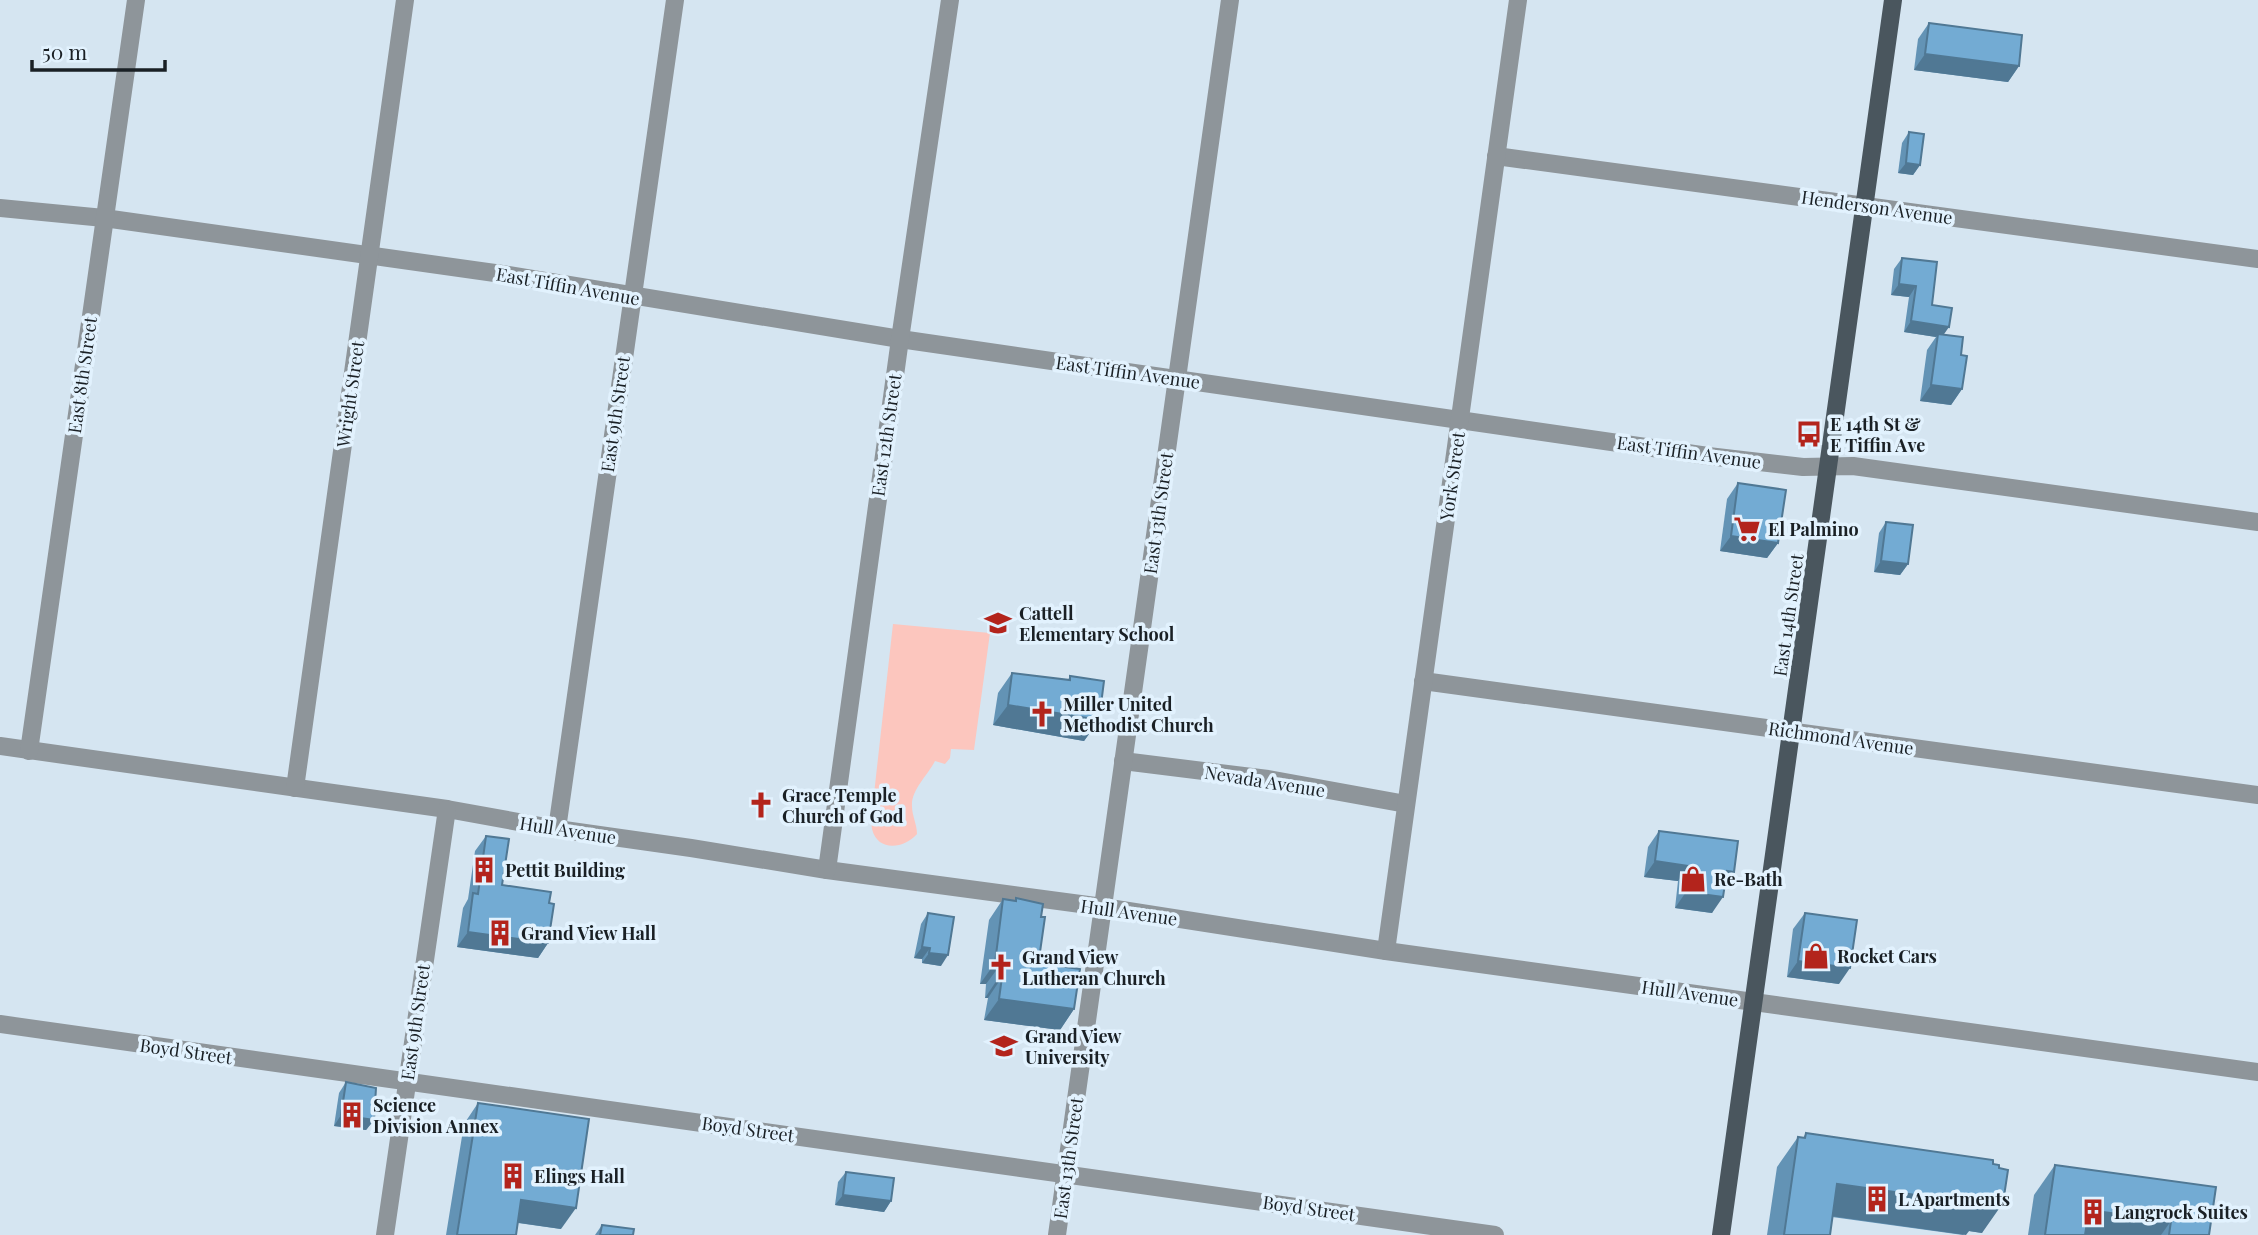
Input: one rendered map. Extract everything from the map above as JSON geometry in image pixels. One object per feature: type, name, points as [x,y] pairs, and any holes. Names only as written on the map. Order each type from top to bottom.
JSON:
[{"type":"main road","name":"East 14th Street","points":[[1721,1235],[1893,0]]},
{"type":"street","name":"East 8th Street","points":[[29,751],[136,0]]},
{"type":"street","name":"Wright Street","points":[[295,788],[405,0]]},
{"type":"street","name":"East 9th Street","points":[[557,829],[675,0]]},
{"type":"street","name":"East 12th Street","points":[[827,870],[950,0]]},
{"type":"street","name":"East 13th Street","points":[[1057,1235],[1230,0]]},
{"type":"street","name":"York Street","points":[[1386,951],[1518,0]]},
{"type":"street","name":"Henderson Avenue","points":[[1496,156],[2258,259]]},
{"type":"street","name":"East Tiffin Avenue","points":[[0,208],[103,218],[502,274],[900,339],[1708,456],[1803,467],[1853,466],[2258,522]]},
{"type":"street","name":"Richmond Avenue","points":[[1423,681],[2258,795]]},
{"type":"street","name":"Hull Avenue","points":[[0,746],[447,809],[557,829],[827,870],[1103,907],[1386,951],[2258,1072]]},
{"type":"street","name":"Nevada Avenue","points":[[1123,761],[1268,779],[1406,804]]},
{"type":"street","name":"East 9th Street","points":[[385,1235],[447,809]]},
{"type":"street","name":"Boyd Street","points":[[0,1024],[1495,1235]]},
{"type":"shaded area","points":[[893,624],[990,633],[974,750],[951,749],[950,758],[945,764],[935,761],[912,800],[917,834],[906,842],[892,846],[875,837],[872,812]]},
{"type":"building","points":[[1929,23],[2022,35],[2019,66],[1925,54]]},
{"type":"building","points":[[1909,132],[1924,134],[1920,165],[1906,163]]},
{"type":"building","points":[[1902,258],[1937,262],[1932,305],[1952,308],[1949,327],[1911,321],[1916,286],[1899,284]]},
{"type":"building","points":[[1938,334],[1963,337],[1961,355],[1967,356],[1962,389],[1931,385]]},
{"type":"building","points":[[1738,483],[1786,490],[1778,543],[1731,536]]},
{"type":"building","points":[[1886,522],[1913,525],[1908,564],[1881,561]]},
{"type":"building","points":[[1012,673],[1104,681],[1099,720],[1008,705]]},
{"type":"building","points":[[1659,831],[1738,841],[1734,872],[1727,871],[1723,897],[1686,892],[1689,866],[1655,861]]},
{"type":"building","points":[[486,836],[509,839],[502,885],[551,892],[549,903],[554,904],[548,943],[468,932],[473,893],[478,894]]},
{"type":"building","points":[[1016,898],[1043,904],[1041,917],[1045,917],[1039,959],[1043,959],[1043,964],[1080,969],[1074,1009],[999,999],[1001,964],[995,963],[1003,899],[1016,901]]},
{"type":"building","points":[[928,913],[954,917],[948,955],[929,953],[930,948],[922,947]]},
{"type":"building","points":[[1805,913],[1857,920],[1850,968],[1798,961]]},
{"type":"building","points":[[346,1082],[376,1088],[374,1120],[341,1115]]},
{"type":"building","name":"Elings Hall","points":[[478,1103],[589,1119],[576,1208],[521,1200],[516,1235],[457,1235]]},
{"type":"building","points":[[1806,1133],[1993,1160],[1993,1164],[1999,1165],[1999,1168],[2008,1170],[2003,1203],[1988,1201],[1987,1205],[1837,1184],[1830,1235],[1784,1235],[1798,1137],[1805,1138]]},
{"type":"building","points":[[2055,1165],[2216,1187],[2209,1235],[2169,1235],[2171,1221],[2089,1210],[2085,1235],[2045,1235]]},
{"type":"building","points":[[846,1172],[894,1178],[891,1201],[843,1195]]},
{"type":"building","points":[[602,1225],[634,1229],[633,1235],[600,1235]]},
{"type":"place","name":"E 14th St & E Tiffin Ave","points":[[1809,434]]},
{"type":"place","name":"El Palmino","points":[[1747,529]]},
{"type":"place","name":"Cattell Elementary School","points":[[998,623]]},
{"type":"place","name":"Miller United Methodist Church","points":[[1042,714]]},
{"type":"place","name":"Grace Temple Church of God","points":[[761,805]]},
{"type":"place","name":"Pettit Building","points":[[484,870]]},
{"type":"place","name":"Re-Bath","points":[[1693,879]]},
{"type":"place","name":"Grand View Hall","points":[[500,933]]},
{"type":"place","name":"Rocket Cars","points":[[1816,956]]},
{"type":"place","name":"Grand View Lutheran Church","points":[[1001,967]]},
{"type":"place","name":"Grand View University","points":[[1004,1046]]},
{"type":"place","name":"Science Division Annex","points":[[352,1115]]},
{"type":"place","name":"Elings Hall","points":[[513,1176]]},
{"type":"place","name":"L Apartments","points":[[1877,1199]]},
{"type":"place","name":"Langrock Suites","points":[[2093,1212]]}]
